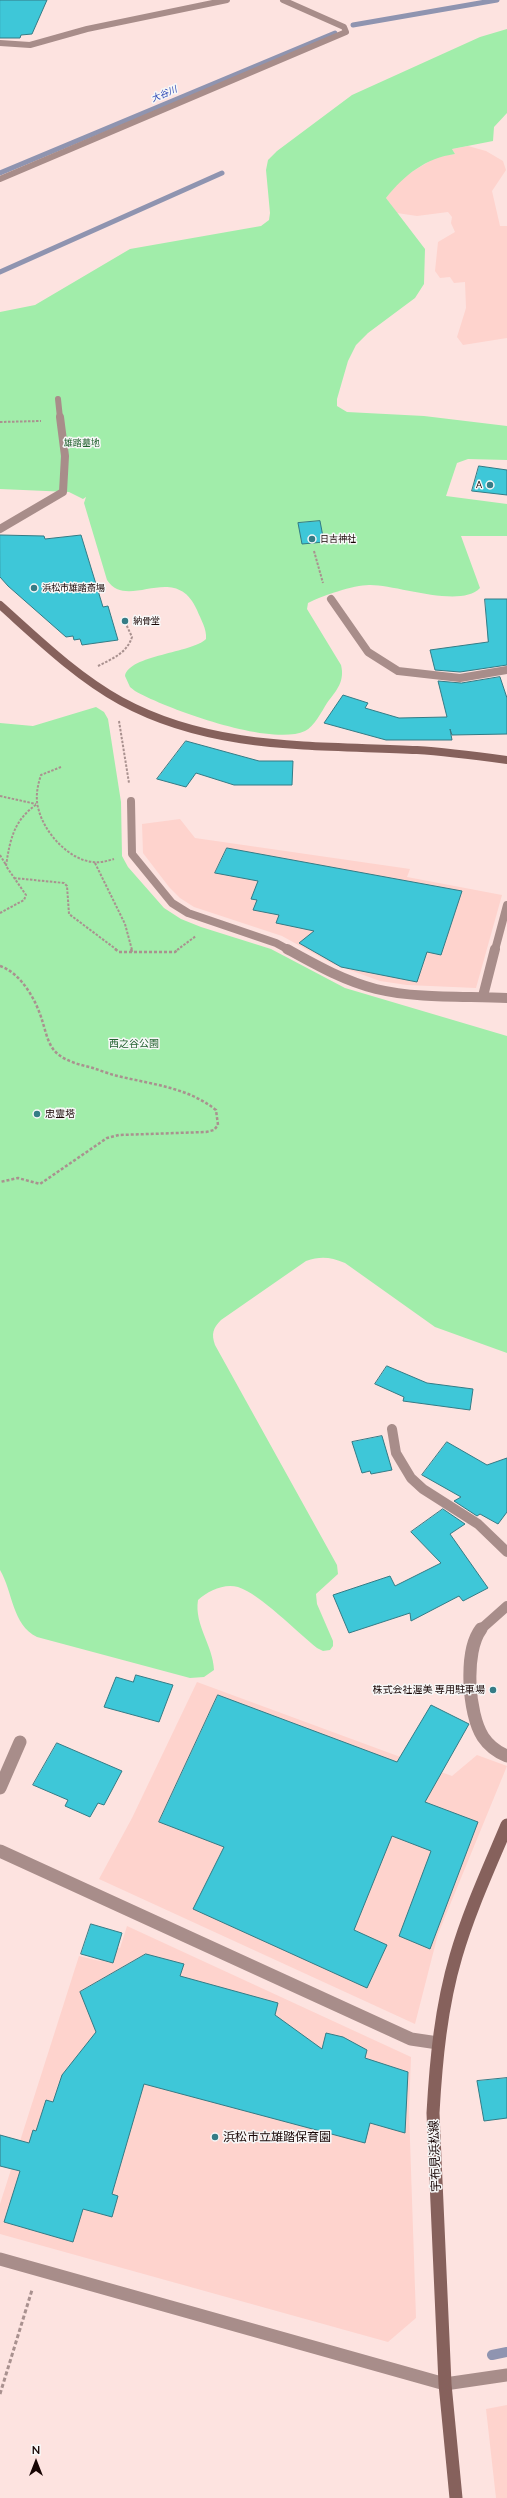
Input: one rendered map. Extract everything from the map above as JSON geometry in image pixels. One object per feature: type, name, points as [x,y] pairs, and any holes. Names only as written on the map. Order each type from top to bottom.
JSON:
[{"type":"street","points":[[0,43],[30,45],[88,29],[227,0]]},
{"type":"street","points":[[0,179],[346,32],[344,27],[283,0]]},
{"type":"street","points":[[0,529],[62,492],[65,456],[58,399]]},
{"type":"street","points":[[331,599],[368,652],[398,671],[460,678],[507,671]]},
{"type":"street","points":[[0,605],[67,664],[114,697],[150,715],[186,729],[213,737],[269,746],[416,750],[507,760]]},
{"type":"street","points":[[131,801],[132,854],[137,864],[172,903],[188,913],[210,922],[276,943],[350,981],[377,989],[405,994],[507,998]]},
{"type":"street","points":[[483,996],[507,905]]},
{"type":"street","points":[[392,1429],[396,1453],[411,1478],[423,1489],[478,1524],[507,1552]]},
{"type":"street","points":[[507,1606],[476,1636],[470,1649],[469,1664],[478,1731],[487,1743],[507,1756]]},
{"type":"street","points":[[0,1788],[20,1742]]},
{"type":"street","name":"宇布見浜松線","points":[[456,2498],[445,2384],[434,2113],[438,2043],[451,1974],[460,1942],[507,1825]]},
{"type":"street","points":[[0,1851],[411,2039],[438,2043]]},
{"type":"street","points":[[0,2259],[445,2384],[507,2375]]},
{"type":"path","points":[[0,422],[60,420]]},
{"type":"path","points":[[314,551],[320,578]]},
{"type":"path","points":[[94,668],[119,654],[128,646],[132,637],[126,624]]},
{"type":"path","points":[[120,729],[131,801]]},
{"type":"path","points":[[61,767],[41,775],[37,804],[42,818],[60,844],[81,860],[95,863],[132,854]]},
{"type":"path","points":[[0,796],[37,804]]},
{"type":"path","points":[[6,866],[14,824],[25,812],[37,804]]},
{"type":"path","points":[[0,855],[26,895],[24,900],[0,913]]},
{"type":"path","points":[[95,863],[124,924],[132,952]]},
{"type":"path","points":[[14,878],[64,883],[67,886],[69,914],[119,952],[175,952],[190,941],[210,922]]},
{"type":"path","points":[[0,966],[12,970],[19,979],[40,1015],[50,1043],[59,1056],[67,1060],[119,1076],[184,1089],[196,1094],[216,1110],[218,1125],[214,1130],[206,1132],[119,1135],[107,1138],[40,1184],[18,1178],[0,1182]]},
{"type":"path","points":[[0,2394],[38,2269]]},
{"type":"shaded area","points":[[468,146],[486,151],[503,161],[506,170],[492,191],[500,226],[507,226],[507,338],[463,345],[457,337],[466,308],[465,282],[454,283],[450,277],[440,278],[435,271],[438,242],[455,232],[451,223],[452,217],[448,212],[417,216],[397,213],[386,198],[400,179],[438,156],[455,154],[452,149]]},
{"type":"shaded area","points":[[180,819],[195,838],[410,869],[407,877],[502,895],[476,988],[407,985],[380,981],[333,964],[282,936],[194,907],[180,898],[169,887],[143,853],[142,824]]},
{"type":"shaded area","points":[[197,1682],[452,1776],[477,1755],[507,1766],[438,1934],[415,2024],[99,1879],[132,1818]]},
{"type":"shaded area","name":"浜松市立雄踏保育園","points":[[127,1926],[411,2057],[409,2111],[416,2318],[388,2342],[0,2234],[0,2204],[79,1956],[100,1961],[105,1945],[120,1948]]},
{"type":"shaded area","points":[[507,2405],[507,2498],[496,2498],[486,2409]]},
{"type":"green space","name":"雄踏墓地","points":[[507,29],[507,113],[494,127],[493,141],[452,149],[455,154],[435,159],[416,169],[400,182],[386,198],[425,249],[424,284],[415,298],[368,333],[356,345],[348,361],[337,399],[337,406],[347,412],[424,416],[507,426],[507,460],[468,459],[457,463],[446,496],[507,504],[507,536],[461,536],[480,588],[471,594],[443,596],[380,586],[363,585],[338,591],[308,603],[307,609],[341,665],[342,676],[337,689],[318,718],[312,726],[305,731],[289,735],[269,734],[219,724],[170,707],[135,691],[130,687],[125,676],[129,669],[137,663],[199,644],[206,639],[205,628],[197,610],[188,596],[177,589],[164,587],[127,591],[116,588],[107,580],[84,503],[86,497],[83,499],[69,492],[0,489],[0,312],[35,305],[130,249],[261,226],[269,220],[270,213],[266,170],[268,160],[277,151],[352,95],[480,37]]},
{"type":"green space","name":"西之谷公園","points":[[96,707],[104,712],[108,719],[121,802],[122,856],[128,867],[164,908],[181,919],[201,927],[271,949],[345,988],[507,1036],[507,1353],[435,1327],[345,1263],[335,1259],[326,1258],[316,1258],[306,1261],[221,1320],[216,1326],[213,1334],[215,1345],[337,1565],[338,1574],[316,1594],[317,1604],[333,1641],[333,1646],[330,1650],[323,1651],[317,1648],[257,1597],[238,1587],[222,1587],[211,1591],[198,1600],[197,1609],[201,1627],[211,1652],[214,1670],[204,1677],[190,1678],[37,1637],[22,1625],[0,1570],[0,723],[33,726]]},
{"type":"building","points":[[0,0],[47,0],[32,34],[21,35],[20,38],[0,38]]},
{"type":"building","name":"A","points":[[479,466],[507,470],[507,495],[472,491]]},
{"type":"building","points":[[320,521],[324,542],[302,544],[298,523]]},
{"type":"building","points":[[0,535],[44,536],[45,539],[81,535],[103,607],[108,606],[118,640],[82,645],[80,639],[74,640],[73,636],[66,637],[8,586],[0,577]]},
{"type":"building","points":[[485,599],[507,599],[507,665],[460,672],[435,670],[430,650],[488,642]]},
{"type":"building","points":[[500,677],[507,698],[507,734],[452,735],[450,729],[452,740],[386,740],[324,723],[343,695],[368,703],[365,708],[399,718],[447,717],[438,681],[461,683]]},
{"type":"building","points":[[186,741],[259,761],[293,761],[292,785],[234,785],[196,773],[186,787],[157,779]]},
{"type":"building","points":[[227,848],[462,891],[441,955],[427,952],[417,982],[341,967],[299,943],[314,931],[276,923],[279,915],[253,910],[257,900],[251,899],[258,881],[215,873]]},
{"type":"building","points":[[387,1366],[427,1383],[473,1389],[470,1410],[403,1401],[404,1397],[375,1384]]},
{"type":"building","points":[[382,1436],[392,1470],[371,1474],[370,1471],[362,1473],[352,1442]]},
{"type":"building","points":[[447,1442],[487,1465],[507,1458],[507,1512],[498,1524],[480,1514],[477,1516],[454,1501],[461,1497],[422,1475]]},
{"type":"building","points":[[443,1509],[465,1524],[450,1534],[488,1588],[463,1601],[459,1596],[411,1621],[410,1613],[349,1633],[333,1595],[390,1576],[395,1586],[441,1563],[411,1532]]},
{"type":"building","points":[[136,1675],[173,1685],[159,1722],[104,1707],[116,1677],[133,1682]]},
{"type":"building","points":[[218,1695],[397,1762],[431,1705],[469,1724],[425,1802],[478,1822],[430,1949],[399,1936],[431,1851],[392,1836],[354,1930],[387,1945],[367,1988],[193,1909],[224,1847],[159,1822]]},
{"type":"building","points":[[57,1743],[122,1771],[104,1805],[98,1803],[90,1817],[65,1806],[68,1800],[33,1785]]},
{"type":"building","points":[[91,1924],[122,1933],[113,1963],[81,1954]]},
{"type":"building","points":[[146,1954],[184,1964],[180,1976],[278,2003],[275,2015],[322,2049],[326,2033],[343,2037],[367,2050],[365,2058],[408,2072],[405,2133],[370,2123],[365,2143],[144,2084],[112,2194],[118,2196],[112,2217],[83,2209],[73,2242],[4,2222],[20,2171],[0,2166],[0,2135],[29,2143],[33,2130],[36,2131],[46,2100],[53,2102],[62,2075],[96,2032],[80,1992]]},
{"type":"building","points":[[507,2078],[507,2118],[484,2121],[477,2081]]},
{"type":"waterway","points":[[353,25],[497,0]]},
{"type":"waterway","name":"大谷川","points":[[0,173],[335,33]]},
{"type":"waterway","points":[[0,272],[222,173]]},
{"type":"waterway","points":[[492,2355],[507,2352]]},
{"type":"place","name":"A","points":[[490,485]]},
{"type":"place","name":"日吉神社","points":[[312,539]]},
{"type":"place","name":"浜松市雄踏斎場","points":[[34,588]]},
{"type":"place","name":"納骨堂","points":[[125,621]]},
{"type":"place","name":"忠霊塔","points":[[37,1114]]},
{"type":"place","name":"株式会社渥美 専用駐車場","points":[[493,1690]]},
{"type":"place","name":"浜松市立雄踏保育園","points":[[215,2137]]}]
